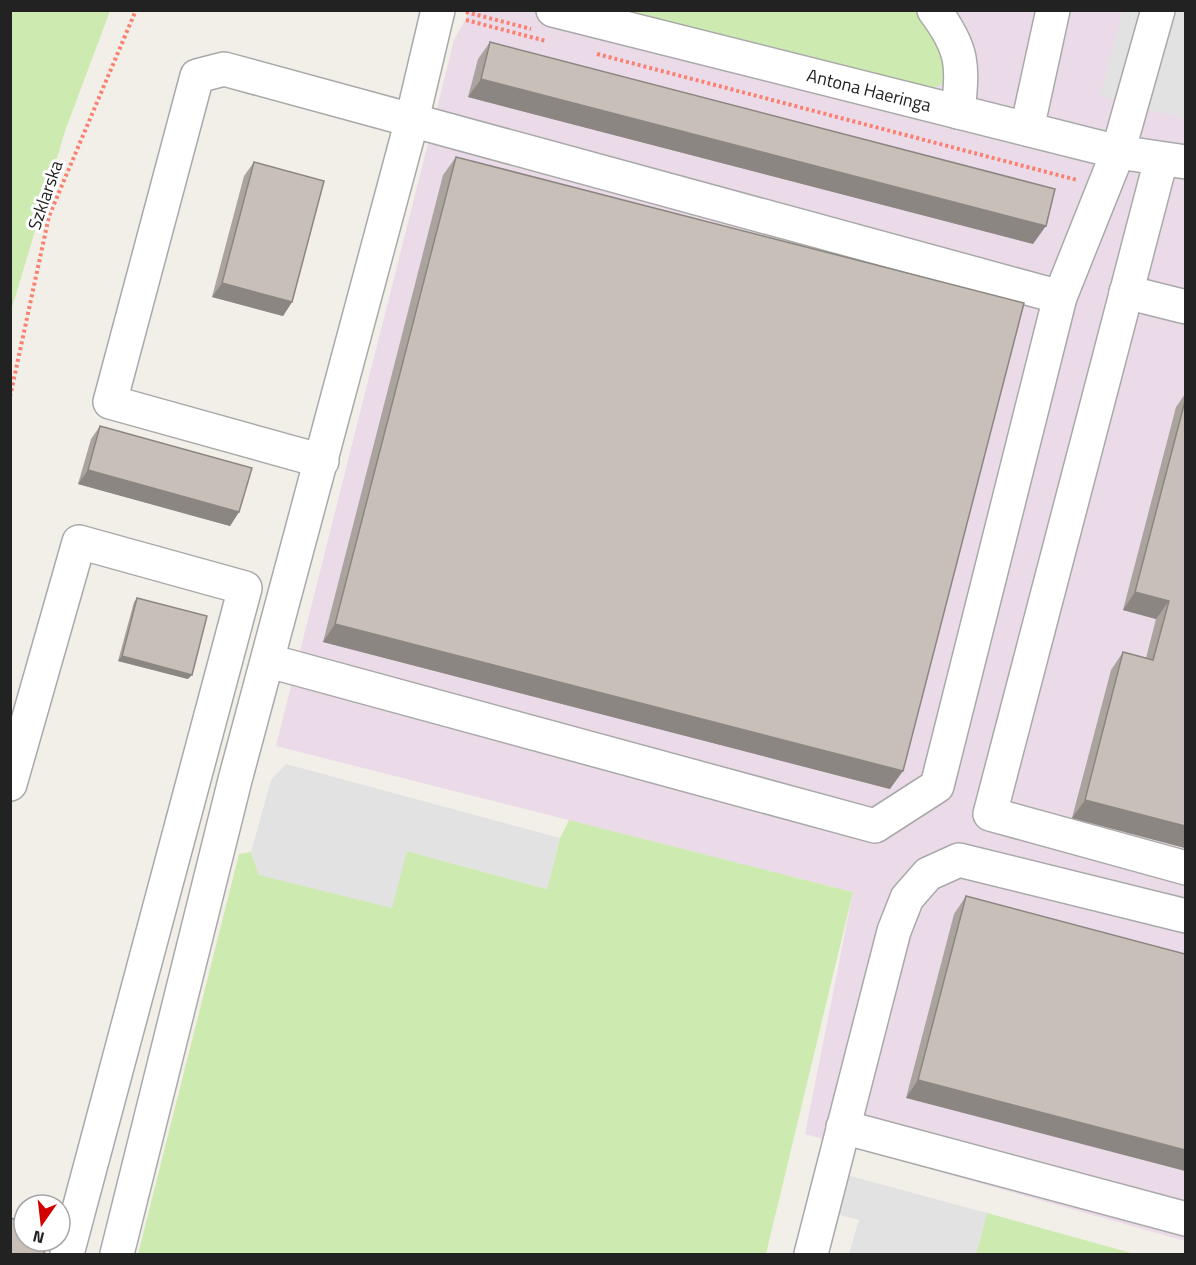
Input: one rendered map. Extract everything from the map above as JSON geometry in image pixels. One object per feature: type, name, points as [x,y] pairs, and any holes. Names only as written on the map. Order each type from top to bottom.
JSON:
[{"type":"street","points":[[934,10],[955,42],[961,61],[963,71],[958,112]]},
{"type":"street","points":[[1027,129],[1053,10]]},
{"type":"street","points":[[269,661],[876,826],[937,786],[1060,297],[1118,152],[1158,10]]},
{"type":"street","points":[[117,1254],[224,824],[412,120],[438,12]]},
{"type":"street","name":"Antona Haeringa","points":[[555,19],[958,112],[1118,152],[1173,161]]},
{"type":"street","points":[[322,460],[110,402],[196,76],[224,69],[1060,297]]},
{"type":"street","points":[[1173,161],[1126,292],[990,814],[1185,868]]},
{"type":"street","points":[[1126,292],[1185,307]]},
{"type":"street","points":[[10,784],[79,542],[245,588],[67,1254]]},
{"type":"street","points":[[811,1254],[894,931],[908,898],[928,874],[960,860],[1185,916]]},
{"type":"street","points":[[843,1126],[1185,1219]]},
{"type":"path","name":"Szklarska","points":[[10,398],[49,216],[136,10]]},
{"type":"path","points":[[438,12],[555,19]]},
{"type":"path","points":[[587,52],[1104,187]]},
{"type":"shaded area","points":[[470,11],[1185,11],[1185,1241],[805,1134],[853,892],[276,746],[454,40]]},
{"type":"shaded area","points":[[1123,11],[1185,11],[1185,119],[1100,96]]},
{"type":"shaded area","points":[[286,764],[560,838],[547,889],[407,851],[392,908],[259,875],[251,852],[271,780]]},
{"type":"shaded area","points":[[843,1174],[987,1213],[976,1254],[849,1254],[859,1220],[833,1213]]},
{"type":"green space","points":[[11,10],[110,11],[65,131],[11,311]]},
{"type":"green space","points":[[625,11],[917,11],[944,50],[945,83],[928,90]]},
{"type":"green space","points":[[569,820],[853,892],[766,1254],[138,1254],[239,854],[251,852],[259,875],[407,851],[547,889],[560,838]]},
{"type":"green space","points":[[987,1213],[1135,1254],[976,1254]]},
{"type":"building","points":[[490,42],[1055,189],[1046,226],[481,79]]},
{"type":"building","points":[[456,157],[1024,303],[903,771],[335,624]]},
{"type":"building","points":[[254,162],[324,181],[292,302],[222,283]]},
{"type":"building","points":[[1185,401],[1185,826],[1085,800],[1123,652],[1153,660],[1169,601],[1135,592]]},
{"type":"building","points":[[100,426],[252,468],[239,512],[88,470]]},
{"type":"building","points":[[137,598],[207,616],[192,675],[122,656]]},
{"type":"building","points":[[966,896],[1185,954],[1185,1150],[918,1080]]},
{"type":"building","points":[[10,1218],[12,1218],[12,1253],[44,1253],[10,1254]]}]
